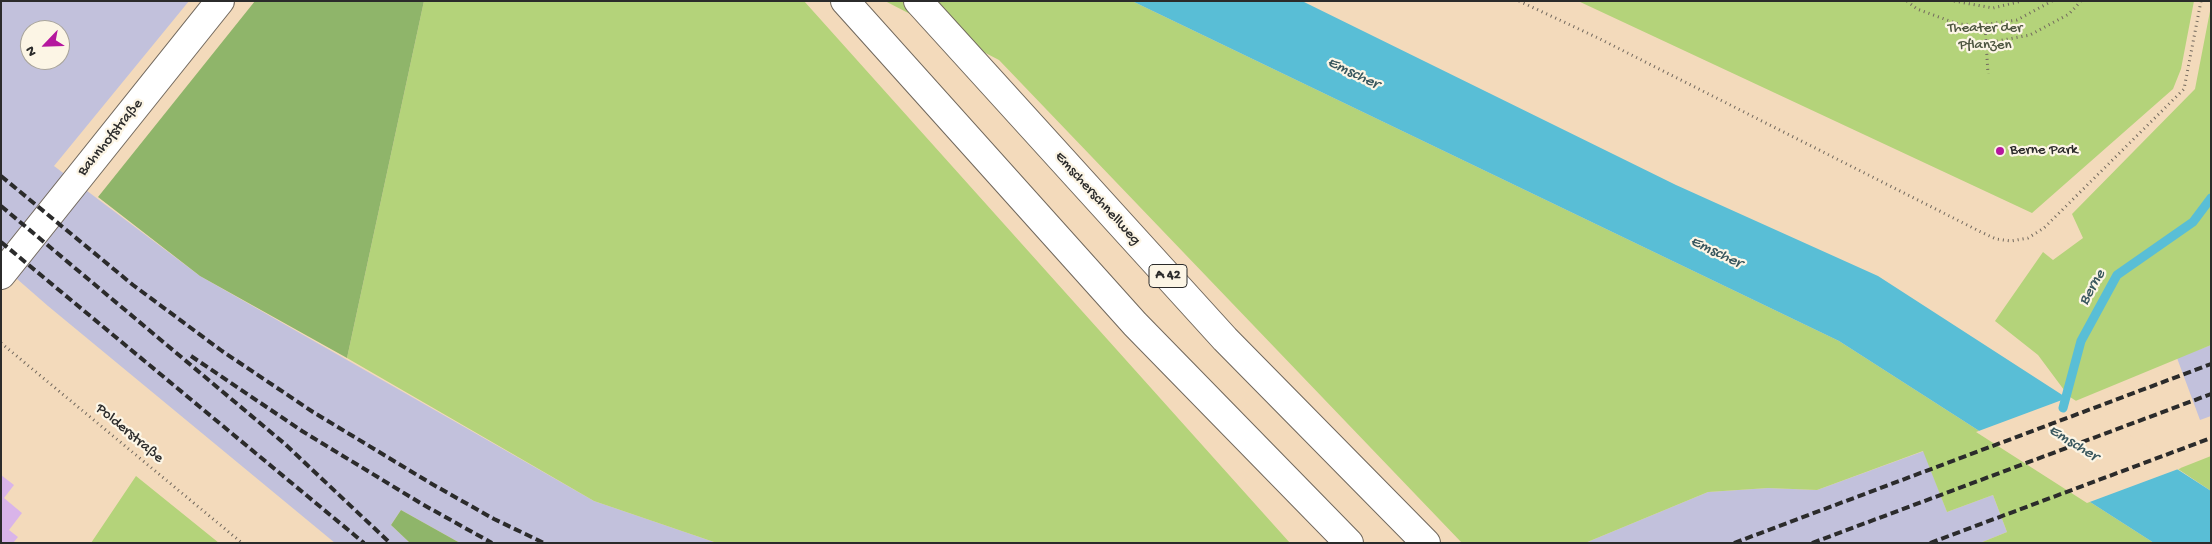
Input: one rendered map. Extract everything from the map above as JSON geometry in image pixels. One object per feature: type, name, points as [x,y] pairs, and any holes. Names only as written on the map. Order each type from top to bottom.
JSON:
[{"type":"main road","name":"Bahnhofstraße","points":[[1,276],[220,1]]},
{"type":"main road","points":[[845,1],[1135,324],[1350,543]]},
{"type":"main road","name":"Emscherschnellweg","points":[[918,1],[1224,339],[1426,543]]},
{"type":"path","points":[[1519,1],[1598,38],[1981,232],[1996,239],[2011,241],[2028,238],[2044,228],[2184,89],[2201,1]]},
{"type":"path","points":[[1907,1],[1917,9],[1958,24],[1985,24],[2017,20],[2052,1]]},
{"type":"path","points":[[1954,1],[1993,8],[2022,1]]},
{"type":"path","points":[[1987,43],[2030,35],[2070,14],[2080,1]]},
{"type":"path","points":[[1985,24],[1988,74]]},
{"type":"path","name":"Polderstraße","points":[[1,343],[242,543]]},
{"type":"shaded area","points":[[1,1],[189,1],[54,166],[200,276],[594,501],[717,543],[460,543],[401,510],[391,525],[410,543],[335,543],[1,265]]},
{"type":"shaded area","points":[[2211,345],[2211,416],[2200,420],[2177,358]]},
{"type":"shaded area","points":[[1924,451],[1947,512],[1993,495],[2007,532],[1980,543],[1585,543],[1708,492],[1768,488],[1817,490]]},
{"type":"green space","points":[[255,1],[424,1],[347,358],[200,276],[98,197]]},
{"type":"green space","points":[[424,1],[804,1],[1290,543],[717,543],[594,501],[347,358]]},
{"type":"green space","points":[[885,1],[1132,1],[1839,341],[2154,543],[1980,543],[2007,532],[1993,495],[1947,512],[1923,451],[1817,490],[1768,488],[1708,492],[1585,543],[1462,543],[999,60]]},
{"type":"green space","name":"Berne Park","points":[[1578,1],[2194,1],[2181,69],[2173,89],[2032,213]]},
{"type":"green space","points":[[2211,6],[2211,345],[2073,402],[2038,355],[1995,321],[2043,252],[2053,260],[2083,238],[2072,214],[2195,89]]},
{"type":"green space","points":[[2211,456],[2211,491],[2178,469]]},
{"type":"green space","points":[[136,476],[219,543],[91,543]]},
{"type":"green space","points":[[401,510],[460,543],[410,543],[391,525]]},
{"type":"water","name":"Emscher","points":[[1132,1],[1302,1],[1676,185],[1878,276],[2211,491],[2211,543],[2154,543],[1839,341]]},
{"type":"pier","points":[[2070,397],[2181,468],[2087,503],[1976,432]]},
{"type":"building","points":[[1,475],[14,485],[4,498],[22,513],[9,530],[18,537],[13,543],[1,543]]},
{"type":"waterway","name":"Berne","points":[[2063,408],[2081,341],[2117,275],[2193,222],[2211,198]]},
{"type":"railway","points":[[1,176],[133,285],[222,351],[313,412],[432,484],[494,519],[544,543]]},
{"type":"railway","points":[[1,206],[285,444],[390,543]]},
{"type":"railway","points":[[1,242],[364,543]]},
{"type":"railway","points":[[191,356],[302,431],[422,504],[492,543]]},
{"type":"railway","points":[[1734,543],[2211,364]]},
{"type":"railway","points":[[1812,543],[2211,394]]},
{"type":"railway","points":[[1930,543],[2211,438]]},
{"type":"place","name":"Berne Park","points":[[2000,151]]},
{"type":"park label","name":"Theater der Pflanzen","points":[[1985,38]]}]
